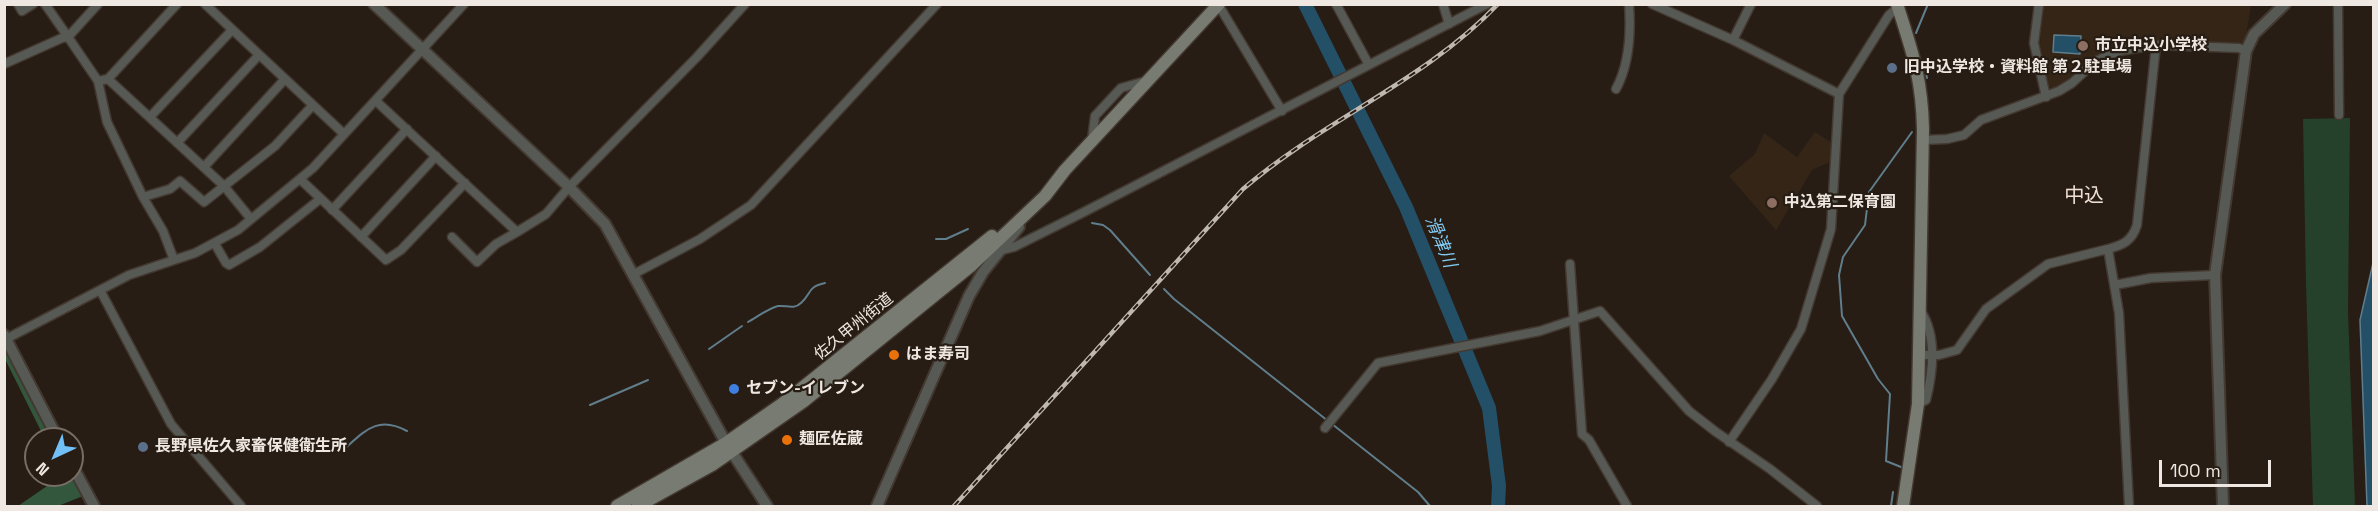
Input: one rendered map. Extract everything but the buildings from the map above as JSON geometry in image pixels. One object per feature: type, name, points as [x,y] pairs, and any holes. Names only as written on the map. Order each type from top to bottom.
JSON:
[{"type":"main road","name":"佐久甲州街道","points":[[617,507],[729,448],[1000,229],[1065,170],[1219,5]]},
{"type":"main road","points":[[1897,6],[1911,44],[1921,83],[1923,140],[1920,310],[1926,356],[1903,507]]},
{"type":"main road","name":"佐久甲州街道","points":[[638,507],[804,401],[992,252],[1045,196],[1065,170]]},
{"type":"street","points":[[18,4],[22,11],[33,4]]},
{"type":"street","points":[[45,4],[98,81],[105,115],[143,197],[163,231],[174,260]]},
{"type":"street","points":[[4,64],[68,37],[98,4]]},
{"type":"street","points":[[98,81],[108,79],[177,4]]},
{"type":"street","points":[[205,4],[344,134]]},
{"type":"street","points":[[374,4],[569,187],[605,224],[729,448],[767,507]]},
{"type":"street","points":[[52,427],[5,337],[129,275],[215,244],[251,219],[301,180],[464,4]]},
{"type":"street","points":[[452,237],[477,262],[496,244],[546,214],[569,187],[697,57],[745,4]]},
{"type":"street","points":[[634,274],[700,239],[751,204],[937,4]]},
{"type":"street","points":[[1336,4],[1367,66]]},
{"type":"street","points":[[1443,4],[1449,24]]},
{"type":"street","points":[[992,252],[1014,246],[1055,227],[1487,4]]},
{"type":"street","points":[[1616,89],[1620,82],[1628,48],[1629,4]]},
{"type":"street","points":[[1652,4],[1733,40],[1839,94]]},
{"type":"street","points":[[1733,40],[1751,4]]},
{"type":"street","points":[[2039,4],[2034,43],[2046,97]]},
{"type":"street","points":[[2223,507],[2215,275],[2246,51],[2258,30],[2285,4]]},
{"type":"street","points":[[2338,4],[2339,115]]},
{"type":"street","points":[[1219,5],[1282,111]]},
{"type":"street","points":[[1729,442],[1772,379],[1801,329],[1809,296],[1831,229],[1839,94],[1897,6]]},
{"type":"street","points":[[150,117],[232,30]]},
{"type":"street","points":[[1926,356],[1957,350],[1986,309],[2048,264],[2108,249],[2127,242],[2133,236],[2137,225],[2156,45]]},
{"type":"street","points":[[1923,140],[1959,137],[1981,120],[2046,97],[2072,83],[2096,61],[2109,54],[2156,45],[2239,48],[2246,51]]},
{"type":"street","points":[[177,142],[259,55]]},
{"type":"street","points":[[108,79],[224,186],[251,219]]},
{"type":"street","points":[[204,167],[285,79]]},
{"type":"street","points":[[376,101],[517,232]]},
{"type":"street","points":[[143,197],[170,189],[180,181],[204,202],[275,146],[313,105]]},
{"type":"street","points":[[332,210],[407,129]]},
{"type":"street","points":[[361,237],[436,156]]},
{"type":"street","points":[[301,180],[386,260],[401,250],[465,183]]},
{"type":"street","points":[[215,244],[229,265],[260,247],[320,199]]},
{"type":"street","points":[[877,507],[969,296],[978,268],[992,252],[1000,229]]},
{"type":"street","points":[[2108,249],[2119,313],[2129,507]]},
{"type":"street","points":[[1570,264],[1582,434],[1589,440],[1627,507]]},
{"type":"street","points":[[2115,285],[2151,278],[2215,275]]},
{"type":"street","points":[[100,291],[171,424],[241,507]]},
{"type":"street","points":[[1328,424],[1378,363],[1540,331],[1600,310],[1689,411],[1729,442],[1770,469],[1816,507]]},
{"type":"street","points":[[84,487],[94,507]]},
{"type":"shaded area","name":"市立中込小学校","points":[[2043,5],[2251,5],[2245,43],[2153,41],[2120,48],[2096,57],[2071,80],[2055,89],[2049,87],[2040,44]]},
{"type":"shaded area","name":"中込第二保育園","points":[[1815,132],[1832,143],[1830,162],[1812,170],[1776,230],[1729,176],[1755,154],[1764,133],[1797,157]]},
{"type":"green space","points":[[2350,118],[2348,312],[2355,506],[2313,506],[2303,119]]},
{"type":"green space","points":[[4,341],[48,427],[39,427],[5,359]]},
{"type":"green space","points":[[46,487],[78,487],[83,496],[58,506],[18,506]]},
{"type":"water","points":[[2054,35],[2081,36],[2080,54],[2053,52]]},
{"type":"water","points":[[2373,263],[2374,506],[2367,506],[2360,320]]},
{"type":"waterway","name":"滑津川","points":[[1305,4],[1406,207],[1489,408],[1499,486],[1498,506]]},
{"type":"waterway","points":[[1916,33],[1928,4]]},
{"type":"waterway","points":[[1924,64],[1927,78]]},
{"type":"waterway","points":[[1901,467],[1886,461],[1890,394],[1878,379],[1842,316],[1839,275],[1843,257],[1865,225],[1869,192],[1912,132]]},
{"type":"waterway","points":[[1092,223],[1103,225],[1110,230],[1150,275]]},
{"type":"waterway","points":[[936,239],[946,239],[968,229]]},
{"type":"waterway","points":[[748,322],[774,307],[798,305],[812,288],[825,283]]},
{"type":"waterway","points":[[1164,289],[1328,421]]},
{"type":"waterway","points":[[709,349],[742,326]]},
{"type":"waterway","points":[[590,405],[648,380]]},
{"type":"waterway","points":[[1332,424],[1418,492],[1430,506]]},
{"type":"waterway","points":[[343,450],[372,427],[397,426],[407,431]]},
{"type":"waterway","points":[[1891,506],[1893,492]]},
{"type":"railway","points":[[954,506],[1243,189],[1306,142],[1439,56],[1498,4]]},
{"type":"place","name":"市立中込小学校","points":[[2083,46]]},
{"type":"place","name":"旧中込学校・資料館 第２駐車場","points":[[1892,68]]},
{"type":"place","name":"中込第二保育園","points":[[1772,203]]},
{"type":"place","name":"はま寿司","points":[[894,355]]},
{"type":"place","name":"セブン-イレブン","points":[[734,389]]},
{"type":"place","name":"麺匠佐蔵","points":[[787,440]]},
{"type":"place","name":"長野県佐久家畜保健衛生所","points":[[143,447]]},
{"type":"district","name":"中込","points":[[2084,197]]}]
